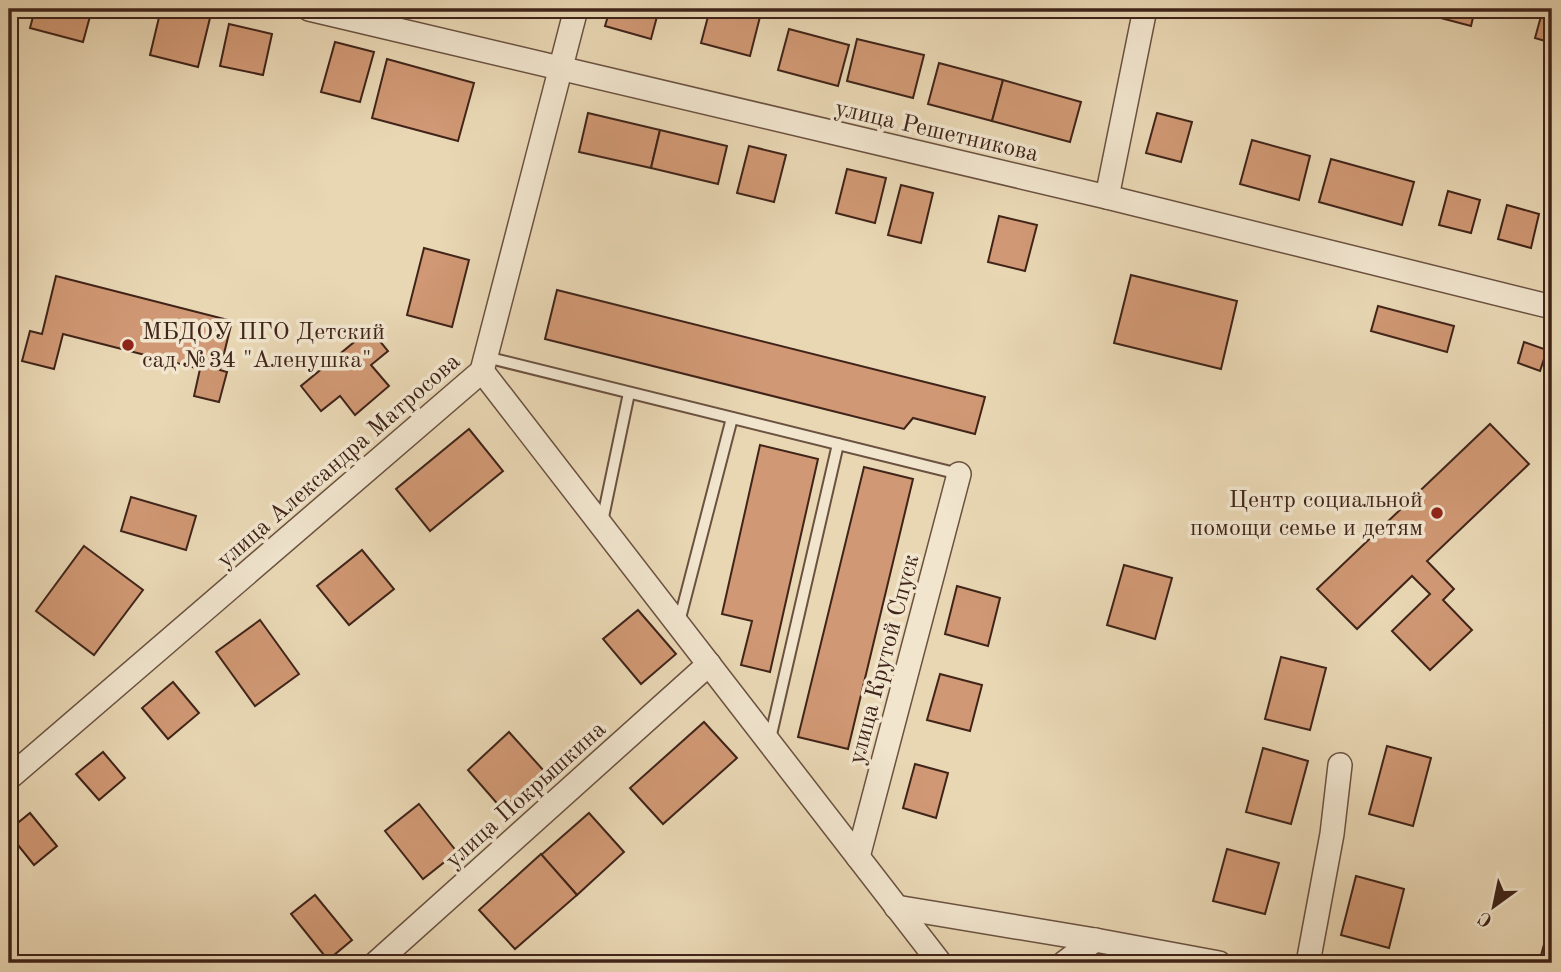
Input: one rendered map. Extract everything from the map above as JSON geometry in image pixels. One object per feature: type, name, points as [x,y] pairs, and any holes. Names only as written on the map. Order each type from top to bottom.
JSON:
[{"type":"street","name":"улица Решетникова","points":[[309,9],[1107,197],[1552,307]]},
{"type":"street","name":"улица Александра Матросова","points":[[9,778],[484,364],[576,9]]},
{"type":"street","points":[[1107,197],[1145,9]]},
{"type":"street","points":[[484,364],[601,525],[940,963]]},
{"type":"street","name":"улица Крутой Спуск","points":[[858,857],[958,474]]},
{"type":"street","name":"улица Покрышкина","points":[[376,963],[709,664]]},
{"type":"street","points":[[1308,963],[1332,834],[1340,765]]},
{"type":"street","points":[[896,907],[1219,963]]},
{"type":"street","points":[[1064,963],[1095,940]]},
{"type":"lane","points":[[484,364],[629,393],[958,474]]},
{"type":"lane","points":[[601,525],[629,393]]},
{"type":"lane","points":[[678,625],[732,418]]},
{"type":"lane","points":[[769,742],[838,444]]},
{"type":"building","points":[[35,9],[92,9],[83,42],[30,28]]},
{"type":"building","points":[[161,9],[210,18],[198,67],[150,55]]},
{"type":"building","points":[[610,9],[659,9],[651,39],[605,26]]},
{"type":"building","points":[[710,9],[762,9],[750,56],[701,43]]},
{"type":"building","points":[[1423,9],[1475,9],[1471,26],[1422,13]]},
{"type":"building","points":[[1543,9],[1552,9],[1552,43],[1535,38]]},
{"type":"building","points":[[229,24],[272,34],[263,75],[220,66]]},
{"type":"building","points":[[789,29],[849,45],[838,86],[778,70]]},
{"type":"building","points":[[857,39],[924,55],[913,98],[847,81]]},
{"type":"building","points":[[335,42],[374,52],[360,102],[321,92]]},
{"type":"building","points":[[387,59],[474,83],[458,141],[372,118]]},
{"type":"building","points":[[939,63],[1003,80],[992,121],[928,104]]},
{"type":"building","points":[[1003,80],[1081,102],[1070,142],[992,121]]},
{"type":"building","points":[[588,113],[660,130],[651,168],[579,152]]},
{"type":"building","points":[[1157,113],[1192,122],[1181,162],[1146,153]]},
{"type":"building","points":[[660,130],[727,146],[718,184],[651,168]]},
{"type":"building","points":[[1252,140],[1310,156],[1299,200],[1240,184]]},
{"type":"building","points":[[749,146],[786,155],[774,202],[737,193]]},
{"type":"building","points":[[1331,159],[1414,182],[1402,225],[1319,202]]},
{"type":"building","points":[[847,169],[886,178],[875,223],[836,213]]},
{"type":"building","points":[[901,185],[933,193],[921,243],[888,235]]},
{"type":"building","points":[[1448,191],[1480,200],[1471,233],[1439,225]]},
{"type":"building","points":[[1507,205],[1539,214],[1531,248],[1498,239]]},
{"type":"building","points":[[999,216],[1037,225],[1025,271],[988,262]]},
{"type":"building","points":[[424,248],[469,260],[452,327],[407,315]]},
{"type":"building","points":[[1131,275],[1237,301],[1221,369],[1114,343]]},
{"type":"building","points":[[56,276],[232,321],[220,370],[227,372],[219,402],[194,396],[200,369],[63,334],[54,369],[22,361],[30,331],[42,334]]},
{"type":"building","points":[[557,290],[985,397],[975,434],[913,418],[904,429],[545,339]]},
{"type":"building","points":[[1378,306],[1454,326],[1447,352],[1371,331]]},
{"type":"building","points":[[370,329],[388,351],[371,365],[389,386],[355,415],[340,396],[321,411],[301,386]]},
{"type":"building","points":[[1524,342],[1547,350],[1540,371],[1518,363]]},
{"type":"building","name":"Центр социальной помощи семье и детям","points":[[1490,424],[1529,464],[1427,561],[1454,589],[1443,600],[1472,630],[1430,670],[1392,631],[1430,594],[1412,576],[1357,629],[1317,589]]},
{"type":"building","points":[[469,429],[503,471],[430,531],[396,489]]},
{"type":"building","points":[[760,445],[818,459],[770,672],[741,665],[752,621],[722,614]]},
{"type":"building","points":[[864,467],[913,479],[848,749],[798,737]]},
{"type":"building","points":[[131,497],[196,516],[186,550],[121,531]]},
{"type":"building","points":[[84,546],[143,590],[94,655],[36,611]]},
{"type":"building","points":[[362,550],[394,589],[349,625],[317,586]]},
{"type":"building","points":[[1124,565],[1172,578],[1155,639],[1107,625]]},
{"type":"building","points":[[957,586],[1000,598],[988,646],[945,634]]},
{"type":"building","points":[[638,610],[676,654],[641,684],[603,639]]},
{"type":"building","points":[[260,620],[299,674],[255,706],[216,652]]},
{"type":"building","points":[[1281,657],[1326,668],[1310,730],[1265,719]]},
{"type":"building","points":[[940,674],[982,685],[970,731],[927,720]]},
{"type":"building","points":[[173,682],[199,713],[168,739],[142,708]]},
{"type":"building","points":[[1552,689],[1552,724],[1544,722]]},
{"type":"building","points":[[704,722],[737,758],[663,824],[630,788]]},
{"type":"building","points":[[509,732],[544,771],[502,809],[468,770]]},
{"type":"building","points":[[1387,746],[1431,758],[1413,826],[1369,814]]},
{"type":"building","points":[[1263,748],[1308,761],[1291,824],[1246,812]]},
{"type":"building","points":[[103,752],[125,778],[99,800],[76,774]]},
{"type":"building","points":[[915,764],[948,773],[936,818],[903,808]]},
{"type":"building","points":[[419,804],[457,852],[423,879],[385,831]]},
{"type":"building","points":[[30,813],[57,846],[34,865],[9,834],[9,830]]},
{"type":"building","points":[[589,813],[624,852],[577,895],[541,855]]},
{"type":"building","points":[[1227,849],[1279,863],[1265,914],[1213,901]]},
{"type":"building","points":[[541,854],[577,895],[515,949],[479,910]]},
{"type":"building","points":[[1356,876],[1404,889],[1389,948],[1341,935]]},
{"type":"building","points":[[315,895],[352,940],[328,960],[291,914]]},
{"type":"building","points":[[1549,926],[1552,927],[1552,963],[1539,963]]},
{"type":"place","name":"МБДОУ ПГО Детский сад №34 \"Аленушка\"","points":[[128,345]]},
{"type":"place","name":"Центр социальной помощи семье и детям","points":[[1437,513]]}]
